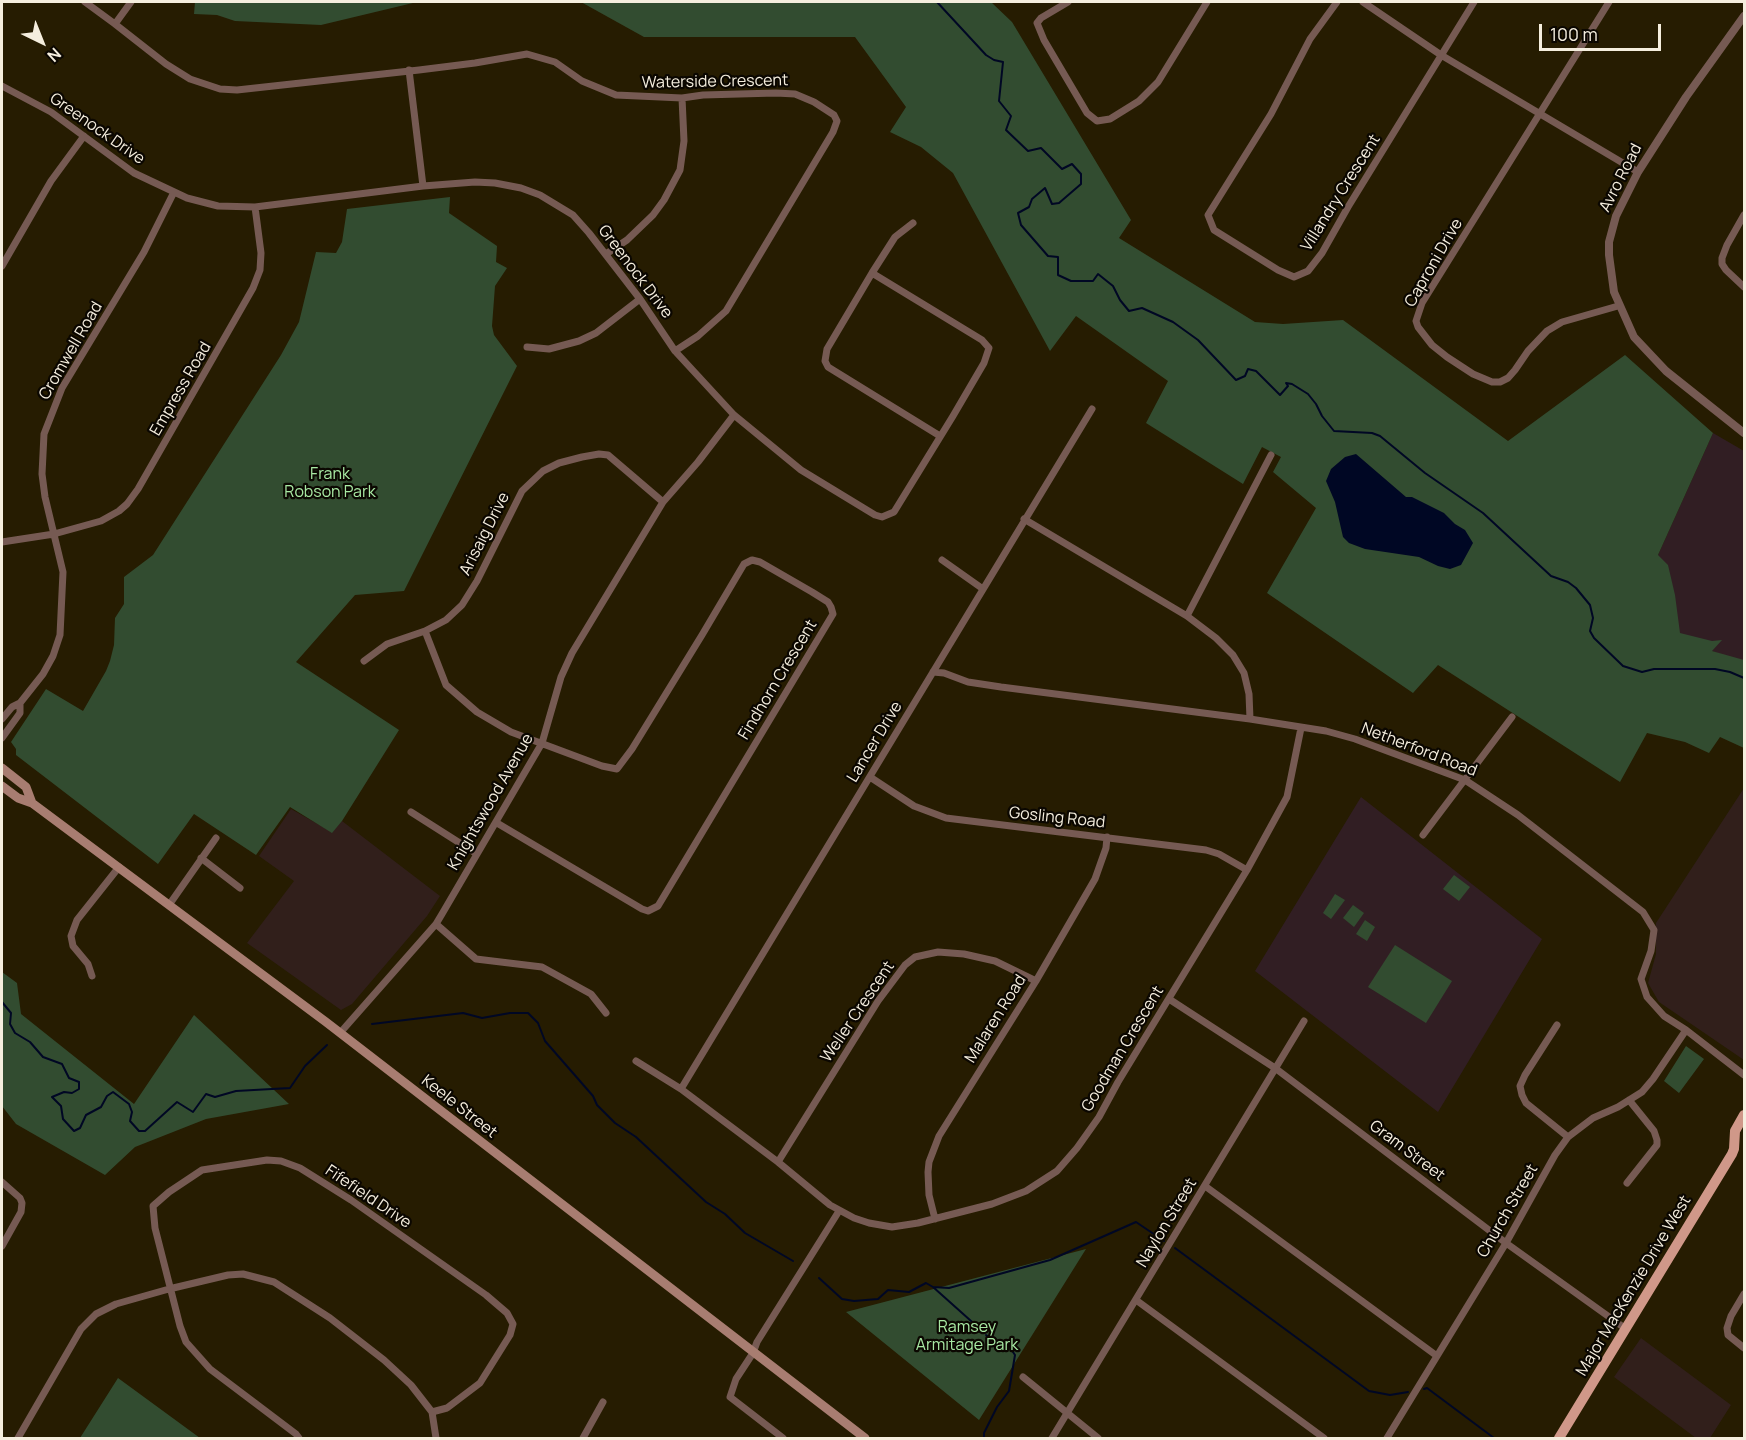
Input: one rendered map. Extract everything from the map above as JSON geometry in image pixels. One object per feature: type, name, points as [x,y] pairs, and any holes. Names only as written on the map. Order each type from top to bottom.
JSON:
[{"type":"main road","name":"Keele Street","points":[[2,768],[26,787],[32,803]]},
{"type":"main road","name":"Keele Street","points":[[2,786],[18,798],[32,803],[340,1033],[862,1437]]},
{"type":"main road","name":"Major MacKenzie Drive West","points":[[1559,1438],[1739,1147],[1734,1131],[1744,1115]]},
{"type":"street","name":"Waterside Crescent","points":[[85,2],[182,74],[220,89],[237,90],[475,63],[527,54],[555,62],[582,81],[616,95],[682,98],[703,95],[795,94],[825,109],[837,120],[833,132],[726,311],[698,336],[675,351]]},
{"type":"street","points":[[116,24],[131,2]]},
{"type":"street","points":[[1068,2],[1041,18],[1038,23],[1044,40],[1088,113],[1097,121],[1110,119],[1139,101],[1154,87],[1207,2]]},
{"type":"street","name":"Villandry Crescent","points":[[1337,2],[1310,39],[1270,114],[1208,215],[1214,230],[1287,275],[1301,275],[1308,271],[1322,253],[1441,55]]},
{"type":"street","points":[[1363,2],[1441,55],[1638,172]]},
{"type":"street","points":[[1441,55],[1474,2]]},
{"type":"street","name":"Caproni Drive","points":[[1609,2],[1422,303],[1416,321],[1432,345],[1447,357],[1473,374],[1492,382],[1500,382],[1508,378],[1528,351],[1547,331],[1562,322],[1618,306]]},
{"type":"street","name":"Avro Road","points":[[1744,16],[1686,97],[1638,172],[1616,216],[1610,242],[1610,273],[1618,306],[1634,337],[1654,360],[1744,433]]},
{"type":"street","points":[[409,70],[423,186]]},
{"type":"street","name":"Greenock Drive","points":[[2,86],[40,106],[134,173],[187,198],[218,206],[255,207],[423,186],[475,182],[495,183],[540,195],[573,215],[640,299],[675,351],[734,416],[801,470],[882,518],[894,512],[984,363],[989,348],[982,340],[872,273]]},
{"type":"street","points":[[606,254],[639,229],[658,207],[680,170],[683,153],[682,98]]},
{"type":"street","points":[[2,267],[51,181],[84,136]]},
{"type":"street","name":"Cromwell Road","points":[[2,719],[12,706],[20,703],[43,674],[60,635],[63,572],[45,497],[42,474],[44,435],[62,388],[144,252],[174,192]]},
{"type":"street","name":"Empress Road","points":[[2,542],[54,534],[101,521],[119,511],[138,489],[253,288],[260,270],[261,254],[255,207]]},
{"type":"street","points":[[1744,215],[1726,245],[1722,258],[1722,264],[1726,270],[1744,287]]},
{"type":"street","points":[[913,223],[895,237],[872,273],[827,349],[825,361],[828,367],[940,436]]},
{"type":"street","points":[[527,347],[549,349],[579,341],[596,333],[640,299]]},
{"type":"street","name":"Lancer Drive","points":[[681,1089],[1092,409]]},
{"type":"street","name":"Knightswood Avenue","points":[[340,1033],[436,924],[543,743],[564,669],[663,502],[734,416]]},
{"type":"street","name":"Arisaig Drive","points":[[364,662],[387,644],[425,631],[446,620],[462,605],[477,581],[522,491],[543,471],[582,457],[608,455],[663,502]]},
{"type":"street","points":[[1187,616],[1271,455]]},
{"type":"street","points":[[1024,519],[1187,616],[1216,638],[1237,660],[1244,673],[1251,719]]},
{"type":"street","name":"Findhorn Crescent","points":[[497,823],[642,909],[648,911],[658,906],[832,614],[831,607],[828,602],[812,592],[760,562],[752,560],[744,564],[632,749],[617,769],[602,766],[543,743]]},
{"type":"street","points":[[942,560],[983,589]]},
{"type":"street","points":[[425,631],[446,685],[460,699],[502,727],[543,743]]},
{"type":"street","name":"Netherford Road","points":[[933,672],[944,673],[968,682],[1001,687],[1251,719],[1326,731],[1355,739],[1465,780],[1518,815],[1643,912],[1654,930],[1651,951],[1641,979],[1641,985],[1652,1005],[1744,1075]]},
{"type":"street","name":"Cromwell Road","points":[[2,738],[20,713],[20,703]]},
{"type":"street","points":[[1423,835],[1512,717]]},
{"type":"street","name":"Goodman Crescent","points":[[636,1060],[681,1089],[778,1162],[824,1201],[840,1211],[869,1223],[892,1227],[935,1219],[1020,1193],[1057,1171],[1100,1117],[1247,870],[1287,797],[1301,728]]},
{"type":"street","name":"Gosling Road","points":[[870,777],[914,806],[946,818],[1206,850],[1220,854],[1247,870]]},
{"type":"street","points":[[411,812],[477,854]]},
{"type":"street","name":"Malaren Road","points":[[935,1219],[929,1195],[928,1162],[939,1136],[1036,981],[1095,879],[1106,848],[1107,837]]},
{"type":"street","points":[[170,905],[216,838]]},
{"type":"street","points":[[201,858],[240,888]]},
{"type":"street","points":[[92,976],[88,964],[73,946],[71,936],[77,920],[119,867]]},
{"type":"street","points":[[436,924],[476,959],[542,967],[591,994],[606,1013]]},
{"type":"street","name":"Weller Crescent","points":[[778,1162],[878,1001],[905,965],[915,957],[938,952],[995,960],[1036,981]]},
{"type":"street","name":"Gram Street","points":[[1169,999],[1275,1068],[1506,1244],[1626,1329]]},
{"type":"street","name":"Naylon Street","points":[[1052,1438],[1304,1021]]},
{"type":"street","points":[[1557,1025],[1520,1086],[1526,1103],[1568,1137]]},
{"type":"street","name":"Church Street","points":[[1387,1438],[1506,1244],[1555,1155],[1568,1137],[1593,1118],[1642,1092],[1686,1030]]},
{"type":"street","points":[[1627,1183],[1657,1145],[1654,1131],[1629,1100]]},
{"type":"street","name":"Fifefield Drive","points":[[169,1289],[153,1222],[153,1206],[201,1170],[267,1160],[281,1161],[300,1168],[351,1200],[486,1295],[512,1318],[510,1335],[480,1383],[457,1402],[447,1408],[432,1412]]},
{"type":"street","points":[[2,1182],[20,1198],[22,1203],[21,1212],[2,1246]]},
{"type":"street","points":[[1205,1186],[1437,1356]]},
{"type":"street","points":[[783,1438],[730,1397],[736,1379],[753,1353],[757,1342],[840,1211]]},
{"type":"street","points":[[18,1438],[81,1329],[106,1308],[169,1289],[228,1275],[243,1274],[274,1282],[359,1339],[411,1385],[432,1412],[436,1438]]},
{"type":"street","points":[[169,1289],[186,1342],[196,1356],[299,1438]]},
{"type":"street","points":[[1744,1294],[1727,1328],[1728,1335],[1744,1348]]},
{"type":"street","points":[[1136,1300],[1324,1438]]},
{"type":"street","points":[[1023,1377],[1098,1438]]},
{"type":"street","points":[[583,1438],[603,1402]]},
{"type":"shaded area","points":[[1713,433],[1744,451],[1744,660],[1740,661],[1672,637],[1658,555]]},
{"type":"shaded area","points":[[1744,788],[1744,1060],[1659,1002],[1648,983],[1656,954],[1656,923]]},
{"type":"shaded area","points":[[1361,797],[1542,939],[1438,1112],[1255,971]]},
{"type":"shaded area","points":[[291,809],[332,832],[342,821],[440,896],[427,916],[352,1004],[341,1010],[247,943],[294,881],[259,856]]},
{"type":"shaded area","points":[[1641,1338],[1731,1405],[1710,1438],[1696,1438],[1614,1377]]},
{"type":"green space","points":[[195,2],[417,2],[321,25],[235,21],[217,15],[194,14]]},
{"type":"green space","points":[[581,2],[991,2],[1012,22],[1131,220],[1119,238],[1255,322],[1283,324],[1343,320],[1508,441],[1625,355],[1713,433],[1658,555],[1668,565],[1680,633],[1712,641],[1722,640],[1712,651],[1744,660],[1744,748],[1720,737],[1709,753],[1685,742],[1647,733],[1620,782],[1438,665],[1413,693],[1267,593],[1316,508],[1273,472],[1281,457],[1262,447],[1243,484],[1146,423],[1168,381],[1076,316],[1050,351],[953,173],[921,147],[890,132],[906,107],[855,37],[644,37]]},
{"type":"green space","name":"Frank Robson Park","points":[[450,197],[449,213],[497,246],[496,262],[507,268],[495,286],[492,326],[494,335],[517,366],[404,591],[355,595],[296,662],[399,730],[342,821],[332,833],[290,807],[256,855],[194,814],[158,864],[16,755],[16,749],[11,742],[46,689],[83,711],[110,661],[114,645],[115,618],[124,604],[124,577],[153,555],[281,355],[299,322],[316,252],[336,253],[342,242],[347,209]]},
{"type":"green space","points":[[1454,875],[1470,887],[1459,901],[1443,889]]},
{"type":"green space","points":[[1335,894],[1345,900],[1331,919],[1323,913]]},
{"type":"green space","points":[[1353,905],[1364,913],[1354,927],[1343,918]]},
{"type":"green space","points":[[1365,920],[1375,927],[1367,941],[1356,934]]},
{"type":"green space","points":[[1395,945],[1452,981],[1426,1023],[1368,987]]},
{"type":"green space","points":[[2,972],[17,983],[21,1014],[134,1104],[194,1015],[289,1104],[206,1119],[135,1147],[105,1175],[16,1124],[2,1106]]},
{"type":"green space","points":[[1686,1046],[1704,1059],[1679,1093],[1664,1081]]},
{"type":"green space","name":"Ramsey Armitage Park","points":[[1086,1249],[979,1420],[846,1312]]},
{"type":"green space","points":[[118,1378],[200,1438],[80,1438]]},
{"type":"water","points":[[1356,454],[1406,497],[1412,497],[1444,513],[1465,530],[1473,543],[1461,565],[1450,569],[1419,557],[1365,549],[1349,543],[1343,537],[1335,502],[1326,481],[1331,469],[1345,457]]},
{"type":"waterway","points":[[937,2],[986,55],[1003,62],[999,101],[1011,116],[1006,130],[1028,151],[1041,148],[1062,169],[1072,164],[1081,174],[1081,184],[1059,203],[1052,204],[1045,188],[1032,199],[1029,207],[1018,213],[1021,225],[1048,256],[1058,257],[1058,275],[1071,281],[1093,281],[1098,274],[1113,286],[1129,311],[1142,308],[1173,322],[1198,340],[1236,380],[1245,376],[1248,369],[1256,371],[1280,395],[1288,386],[1286,383],[1292,384],[1308,394],[1334,431],[1372,433],[1380,436],[1425,473],[1483,513],[1551,576],[1568,582],[1576,588],[1590,605],[1593,618],[1590,631],[1594,638],[1623,666],[1642,672],[1654,669],[1715,669],[1744,678]]},
{"type":"waterway","points":[[2,1002],[11,1013],[10,1024],[15,1033],[30,1042],[43,1057],[62,1064],[69,1078],[79,1082],[79,1089],[72,1093],[64,1092],[52,1097],[61,1106],[63,1119],[74,1131],[80,1128],[86,1115],[101,1107],[107,1096],[113,1092],[129,1104],[132,1112],[130,1121],[139,1131],[145,1131],[177,1102],[193,1112],[206,1094],[215,1097],[236,1091],[290,1088],[305,1066],[327,1045]]},
{"type":"waterway","points":[[372,1024],[463,1013],[482,1018],[510,1013],[528,1013],[538,1023],[545,1041],[593,1096],[597,1105],[615,1123],[636,1137],[706,1202],[725,1214],[745,1233],[793,1261]]},
{"type":"waterway","points":[[819,1278],[842,1299],[854,1301],[878,1299],[888,1290],[909,1292],[926,1283],[933,1287],[949,1288],[1050,1260],[1136,1222],[1164,1241]]},
{"type":"waterway","points":[[1175,1248],[1369,1391],[1390,1395],[1408,1392]]},
{"type":"waterway","points":[[933,1287],[980,1329]]},
{"type":"waterway","points":[[984,1438],[984,1433],[997,1407],[1009,1391],[1015,1355],[1007,1343],[994,1341],[986,1335]]},
{"type":"waterway","points":[[1424,1389],[1427,1388],[1494,1438]]}]
